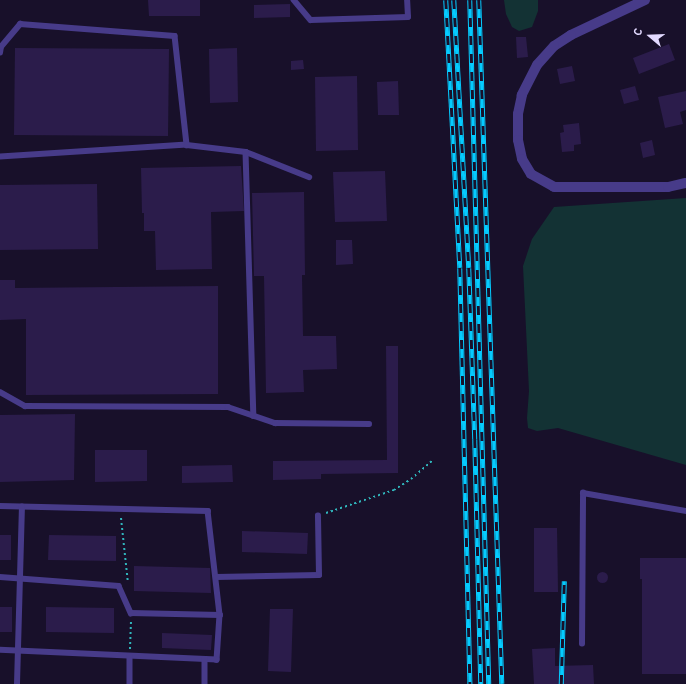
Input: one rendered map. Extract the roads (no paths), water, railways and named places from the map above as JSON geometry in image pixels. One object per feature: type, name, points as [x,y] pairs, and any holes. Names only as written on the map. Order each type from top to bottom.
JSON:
[{"type":"street","points":[[645,0],[571,35],[554,46],[537,65],[522,95],[518,114],[518,140],[522,159],[531,174],[554,187],[668,187],[686,183]]},
{"type":"lane","points":[[294,0],[311,20],[408,17],[407,0]]},
{"type":"lane","points":[[0,53],[1,47],[20,24],[175,36],[187,145]]},
{"type":"lane","points":[[0,157],[187,145],[246,152],[309,177]]},
{"type":"lane","points":[[246,152],[254,416]]},
{"type":"lane","points":[[0,392],[25,406],[228,407],[275,423],[369,424]]},
{"type":"lane","points":[[582,644],[583,493],[686,511]]},
{"type":"lane","points":[[0,506],[208,511],[220,615],[217,660],[0,650]]},
{"type":"lane","points":[[17,684],[16,651],[22,507]]},
{"type":"lane","points":[[216,577],[319,576],[318,516]]},
{"type":"lane","points":[[0,577],[119,586],[131,613],[220,615]]},
{"type":"lane","points":[[130,656],[130,684]]},
{"type":"lane","points":[[205,659],[205,684]]},
{"type":"railway","points":[[446,0],[460,268],[470,684]]},
{"type":"railway","points":[[454,0],[469,268],[481,684]]},
{"type":"railway","points":[[470,0],[489,684]]},
{"type":"railway","points":[[479,0],[502,684]]},
{"type":"railway","points":[[561,684],[564,581]]}]
